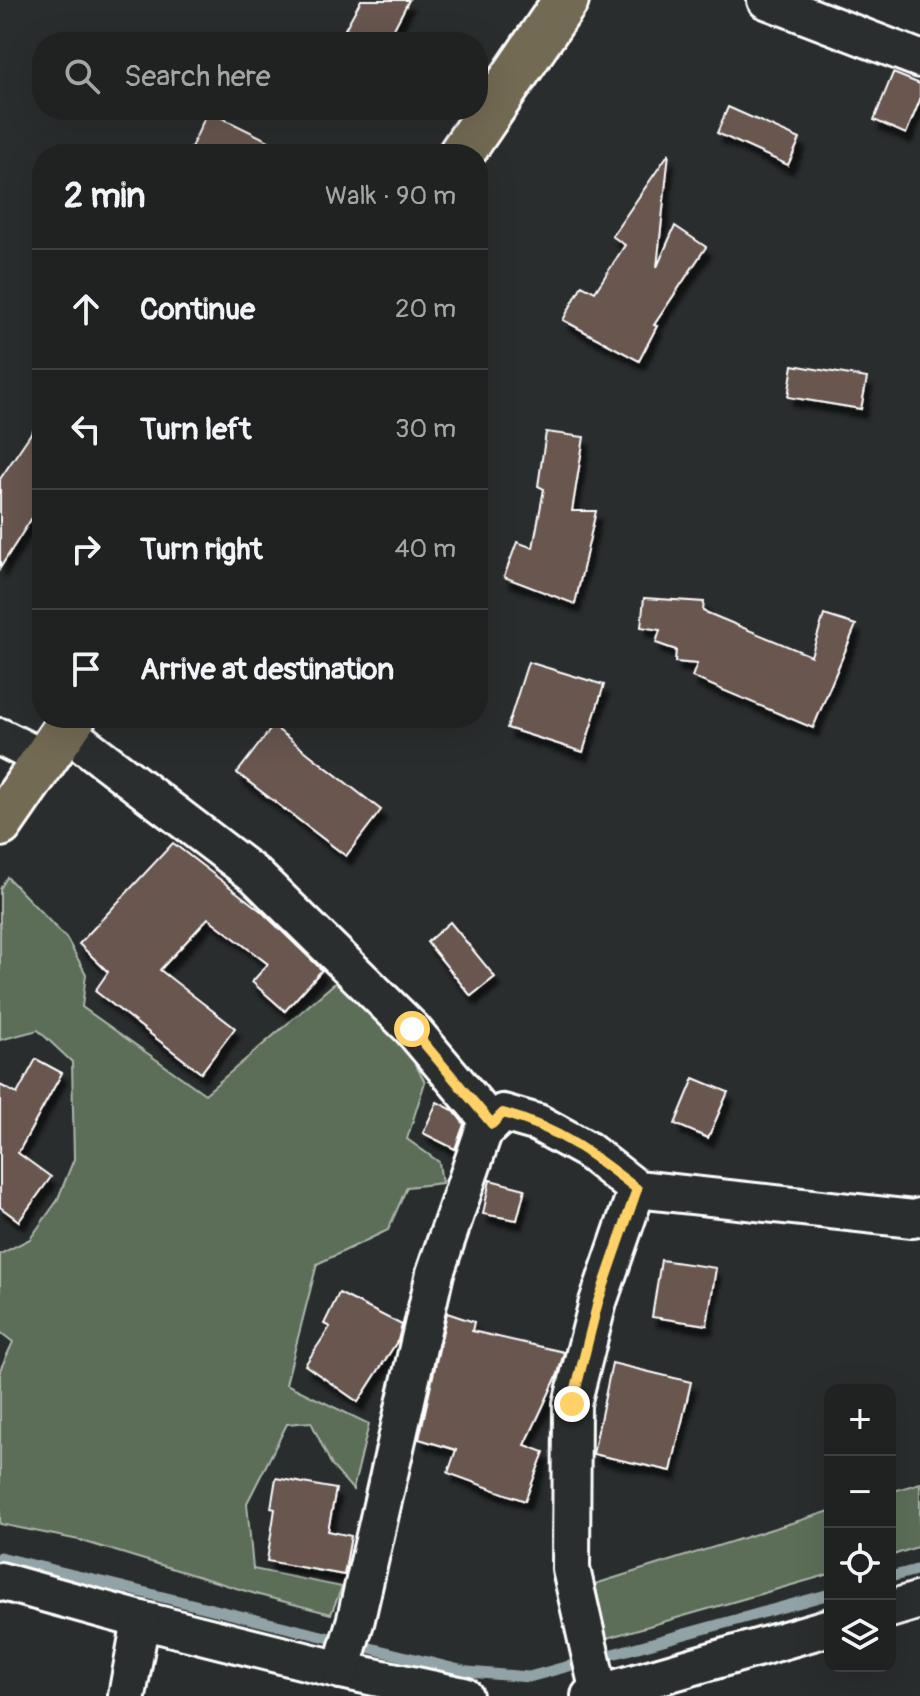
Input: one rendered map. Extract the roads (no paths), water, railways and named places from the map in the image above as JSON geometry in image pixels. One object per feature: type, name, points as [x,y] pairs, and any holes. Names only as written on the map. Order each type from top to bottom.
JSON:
[{"type":"highway","points":[[488,114],[566,0]]},
{"type":"highway","points":[[468,144],[484,120]]},
{"type":"highway","points":[[0,824],[61,736]]},
{"type":"street","points":[[766,0],[920,59]]},
{"type":"street","points":[[0,737],[61,736],[255,875],[412,1029],[492,1124]]},
{"type":"street","points":[[341,1670],[356,1619],[435,1273],[483,1133],[503,1113],[538,1123],[587,1150],[637,1189],[913,1219],[920,1217]]},
{"type":"street","points":[[637,1189],[598,1302],[572,1404],[571,1569],[594,1695],[699,1681],[824,1629]]},
{"type":"street","points":[[0,1581],[341,1670],[464,1696]]},
{"type":"street","points":[[896,1607],[920,1600]]},
{"type":"street","points":[[127,1696],[141,1620]]},
{"type":"waterway","points":[[0,1557],[468,1672],[529,1677],[824,1596]]},
{"type":"waterway","points":[[896,1575],[920,1569]]}]
